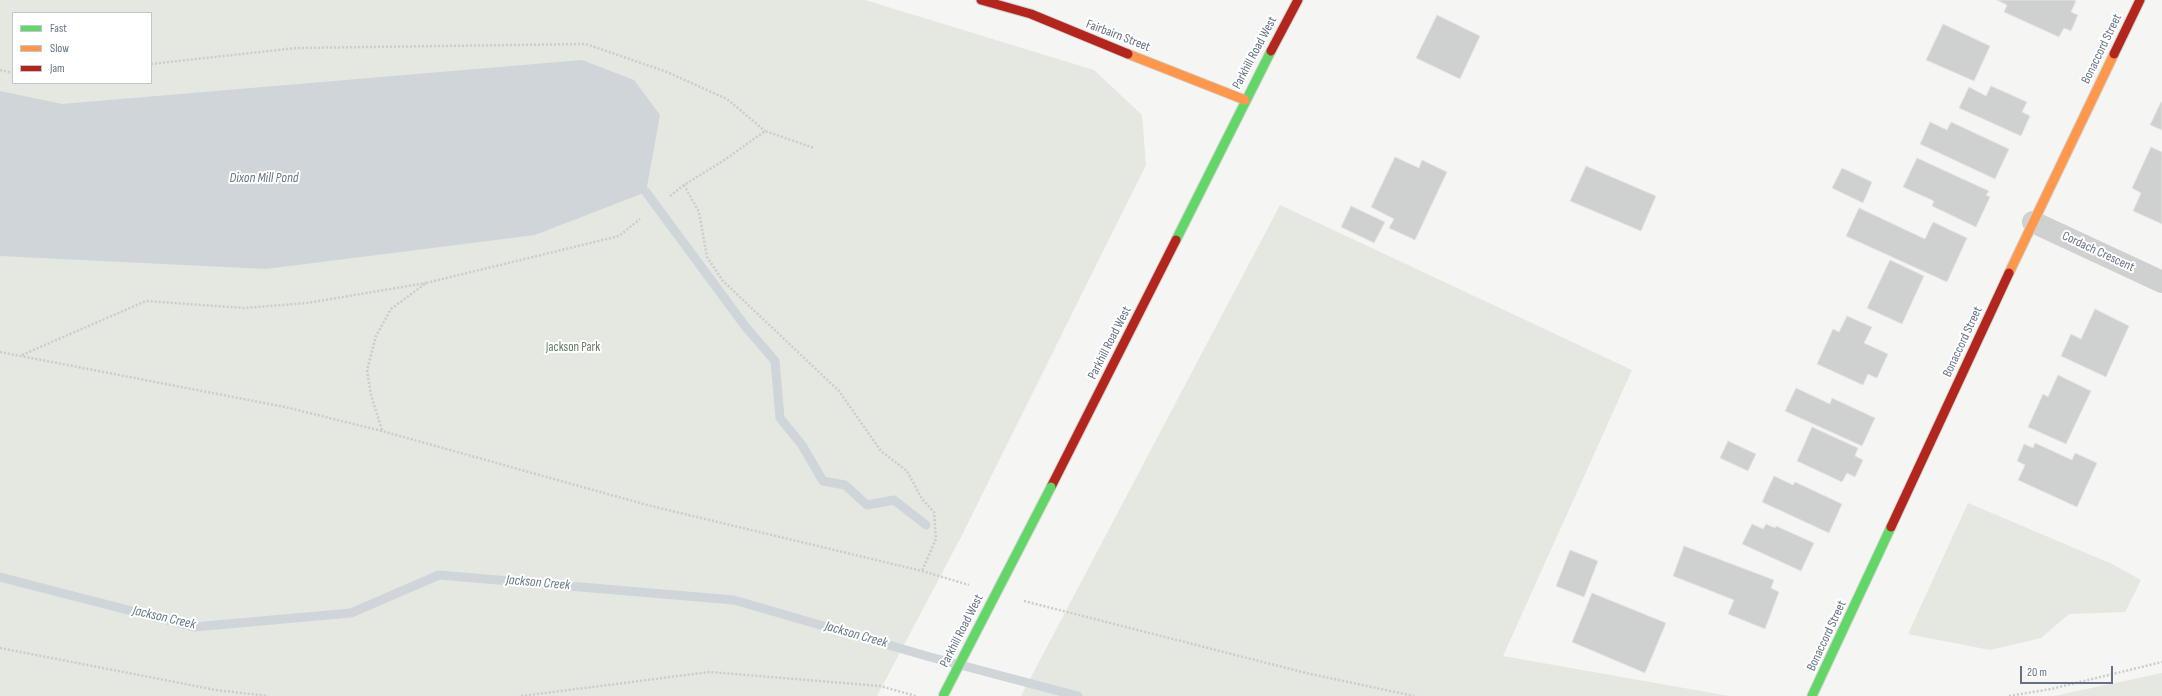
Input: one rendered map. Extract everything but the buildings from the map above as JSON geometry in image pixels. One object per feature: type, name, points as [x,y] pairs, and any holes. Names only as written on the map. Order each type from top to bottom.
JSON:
[{"type":"main road","name":"Fairbairn Street","points":[[981,0],[1031,14],[1091,40],[1244,100]]},
{"type":"main road","name":"Parkhill Road West","points":[[943,696],[1129,335],[1244,100],[1298,0]]},
{"type":"main road","name":"Bonaccord Street","points":[[1812,696],[2033,222],[2140,0]]},
{"type":"street","name":"Cordach Crescent","points":[[2033,222],[2162,282]]},
{"type":"path","points":[[152,64],[296,48],[586,44],[667,72],[727,99],[765,131],[814,148]]},
{"type":"path","points":[[0,70],[12,73]]},
{"type":"path","points":[[670,196],[765,131]]},
{"type":"path","points":[[684,185],[699,212],[707,256],[723,281],[839,391],[881,451],[907,471],[922,499],[934,512],[936,540],[922,571]]},
{"type":"path","points":[[22,355],[146,301],[244,308],[307,303],[426,283],[619,236],[640,219]]},
{"type":"path","points":[[382,431],[371,395],[367,370],[376,336],[391,309],[426,283]]},
{"type":"path","points":[[0,352],[22,355],[285,407],[382,431],[646,505],[922,571],[971,586]]},
{"type":"path","points":[[1023,600],[1306,673],[1414,696]]},
{"type":"path","points":[[0,648],[216,690],[268,696]]},
{"type":"path","points":[[2009,696],[2052,689],[2162,662]]},
{"type":"path","points":[[521,696],[710,672],[880,686],[916,696]]},
{"type":"green space","name":"Jackson Park","points":[[0,0],[865,0],[1094,70],[1142,115],[1146,165],[961,537],[877,696],[0,696]]},
{"type":"green space","points":[[1280,205],[1632,370],[1503,656],[1729,696],[1021,696]]},
{"type":"green space","points":[[1968,503],[2112,564],[2141,580],[2125,612],[2069,614],[2041,638],[1990,650],[1908,634]]},
{"type":"green space","points":[[2162,673],[2162,696],[2054,696]]},
{"type":"water","name":"Dixon Mill Pond","points":[[582,60],[634,80],[660,115],[646,192],[535,235],[266,269],[0,256],[0,91],[62,104]]},
{"type":"waterway","points":[[646,192],[745,326],[775,361],[780,418],[802,445],[823,481],[845,485],[867,505],[894,500],[926,525]]},
{"type":"waterway","name":"Jackson Creek","points":[[0,577],[194,627],[351,613],[439,575],[734,600],[930,657],[1078,696]]},
{"type":"traffic: fast","points":[[1176,240],[1271,51]]},
{"type":"traffic: fast","points":[[943,696],[1051,487]]},
{"type":"traffic: fast","points":[[1812,696],[1891,527]]},
{"type":"traffic: slow","points":[[1128,54],[1245,100]]},
{"type":"traffic: slow","points":[[2009,273],[2114,54]]},
{"type":"traffic: jam","points":[[981,0],[1031,14],[1128,54]]},
{"type":"traffic: jam","points":[[1271,51],[1298,0]]},
{"type":"traffic: jam","points":[[2114,54],[2140,0]]},
{"type":"traffic: jam","points":[[1051,487],[1176,240]]},
{"type":"traffic: jam","points":[[1891,527],[2009,273]]}]
